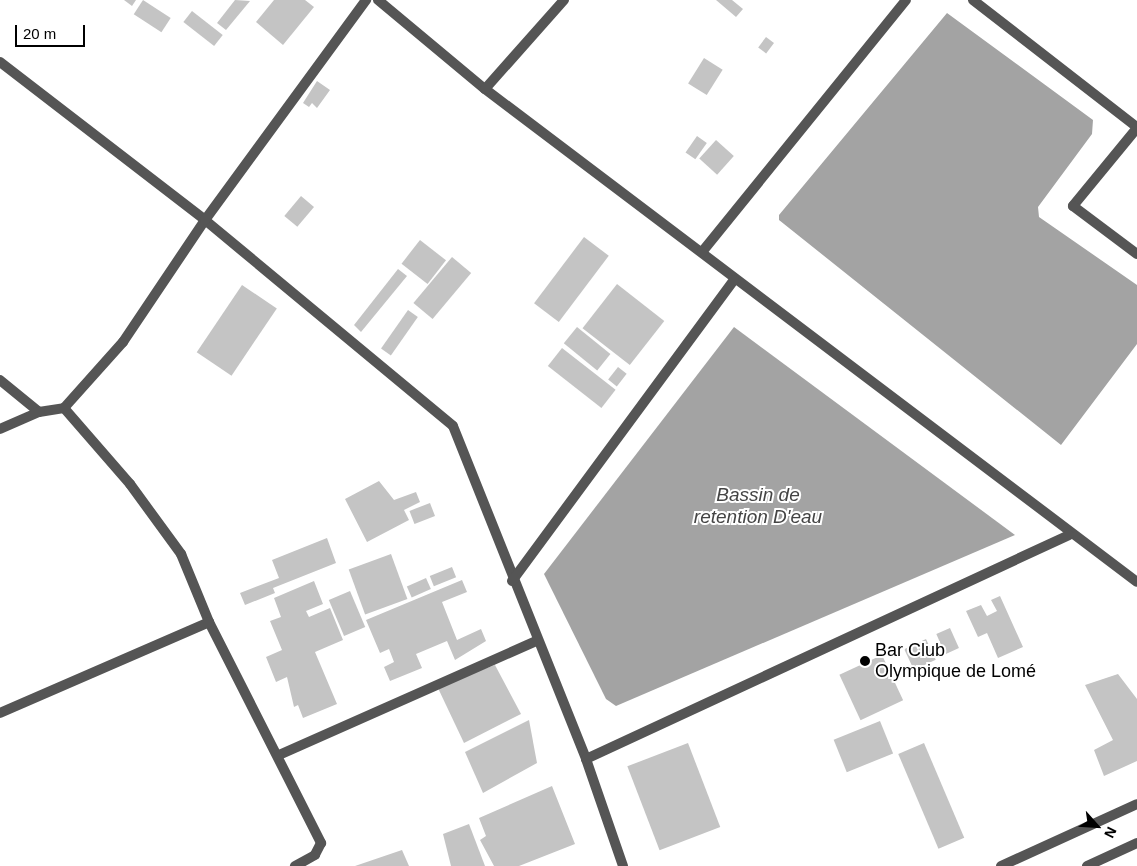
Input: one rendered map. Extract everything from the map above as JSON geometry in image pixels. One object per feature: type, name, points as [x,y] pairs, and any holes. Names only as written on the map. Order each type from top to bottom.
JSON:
[{"type":"street","points":[[0,429],[39,412],[64,408],[123,342],[205,220],[366,0]]},
{"type":"street","points":[[378,0],[484,89],[702,252],[734,280],[1070,535],[1137,582]]},
{"type":"street","points":[[484,89],[564,0]]},
{"type":"street","points":[[702,252],[906,0]]},
{"type":"street","points":[[973,0],[1137,128],[1073,206],[1137,254]]},
{"type":"street","points":[[0,62],[205,220],[453,426],[536,641],[586,759],[623,866]]},
{"type":"street","points":[[512,580],[734,280]]},
{"type":"street","points":[[0,380],[39,412]]},
{"type":"street","points":[[64,408],[130,484],[181,554],[209,622],[279,754],[320,843],[315,855],[295,866]]},
{"type":"street","points":[[586,759],[1070,535]]},
{"type":"street","points":[[0,714],[209,622]]},
{"type":"street","points":[[279,754],[536,641]]},
{"type":"street","points":[[1001,866],[1137,804]]},
{"type":"street","points":[[1087,866],[1137,844]]},
{"type":"water","points":[[947,13],[1093,120],[1092,134],[1038,207],[1039,217],[1137,285],[1137,344],[1061,445],[779,220],[779,215]]},
{"type":"water","name":"Bassin de retention D'eau","points":[[734,327],[1015,535],[616,706],[606,699],[544,574]]},
{"type":"building","points":[[124,0],[136,0],[132,6]]},
{"type":"building","points":[[143,0],[171,18],[161,32],[134,14]]},
{"type":"building","points":[[235,0],[250,1],[226,30],[217,23]]},
{"type":"building","points":[[274,0],[305,0],[314,7],[283,45],[256,22]]},
{"type":"building","points":[[716,0],[732,0],[743,9],[736,17]]},
{"type":"building","points":[[192,11],[223,35],[214,46],[183,22]]},
{"type":"building","points":[[766,37],[774,43],[766,53],[758,47]]},
{"type":"building","points":[[704,58],[723,70],[707,95],[688,83]]},
{"type":"building","points":[[317,81],[330,90],[317,108],[312,103],[309,107],[303,103]]},
{"type":"building","points":[[697,136],[707,143],[695,159],[686,152]]},
{"type":"building","points":[[716,140],[734,156],[717,175],[699,159]]},
{"type":"building","points":[[301,196],[314,207],[297,227],[284,216]]},
{"type":"building","points":[[584,237],[609,256],[559,322],[534,303]]},
{"type":"building","points":[[420,240],[446,260],[428,284],[402,264]]},
{"type":"building","points":[[452,257],[471,273],[433,319],[413,303]]},
{"type":"building","points":[[398,269],[407,276],[361,332],[354,325]]},
{"type":"building","points":[[617,284],[664,321],[630,365],[583,328]]},
{"type":"building","points":[[242,285],[277,308],[232,376],[197,352]]},
{"type":"building","points":[[408,310],[418,317],[391,355],[381,349]]},
{"type":"building","points":[[577,327],[610,354],[597,370],[564,343]]},
{"type":"building","points":[[562,348],[616,390],[601,408],[548,366]]},
{"type":"building","points":[[618,367],[627,374],[617,386],[608,380]]},
{"type":"building","points":[[379,481],[394,500],[416,492],[420,502],[404,510],[409,520],[367,542],[345,499]]},
{"type":"building","points":[[430,503],[435,516],[414,524],[409,511]]},
{"type":"building","points":[[327,538],[336,563],[273,588],[275,593],[245,605],[240,593],[279,578],[272,560]]},
{"type":"building","points":[[391,554],[407,599],[365,614],[349,569]]},
{"type":"building","points":[[452,567],[456,577],[434,586],[430,576]]},
{"type":"building","points":[[426,578],[431,589],[412,598],[407,587]]},
{"type":"building","points":[[462,580],[467,592],[442,602],[457,640],[481,629],[486,641],[455,660],[447,641],[416,654],[422,668],[390,681],[384,667],[394,662],[389,649],[380,653],[366,620]]},
{"type":"building","points":[[314,581],[323,604],[306,611],[309,617],[330,608],[343,640],[315,652],[337,704],[303,718],[298,705],[294,707],[287,677],[276,682],[266,657],[282,650],[270,621],[281,617],[274,598]]},
{"type":"building","points":[[350,591],[365,627],[344,636],[329,600]]},
{"type":"building","points":[[1000,596],[1023,647],[998,658],[987,633],[978,637],[966,611],[981,605],[987,616],[997,611],[991,600]]},
{"type":"building","points":[[950,628],[959,648],[945,654],[936,634]]},
{"type":"building","points":[[926,639],[936,660],[914,670],[904,649]]},
{"type":"building","points":[[882,655],[903,700],[861,720],[839,675]]},
{"type":"building","points":[[495,665],[521,714],[464,743],[437,686]]},
{"type":"building","points":[[1118,674],[1137,699],[1137,761],[1104,776],[1094,750],[1113,740],[1085,685]]},
{"type":"building","points":[[529,720],[537,763],[483,793],[465,752]]},
{"type":"building","points":[[880,721],[893,753],[847,772],[834,740]]},
{"type":"building","points":[[688,743],[720,827],[660,850],[627,766]]},
{"type":"building","points":[[924,743],[964,838],[938,849],[898,754]]},
{"type":"building","points":[[552,786],[575,844],[519,866],[494,866],[480,840],[486,836],[479,818]]},
{"type":"building","points":[[469,824],[485,866],[451,866],[443,834]]},
{"type":"building","points":[[402,850],[409,866],[355,866]]},
{"type":"place","name":"Bar Club Olympique de Lomé","points":[[865,661]]}]
